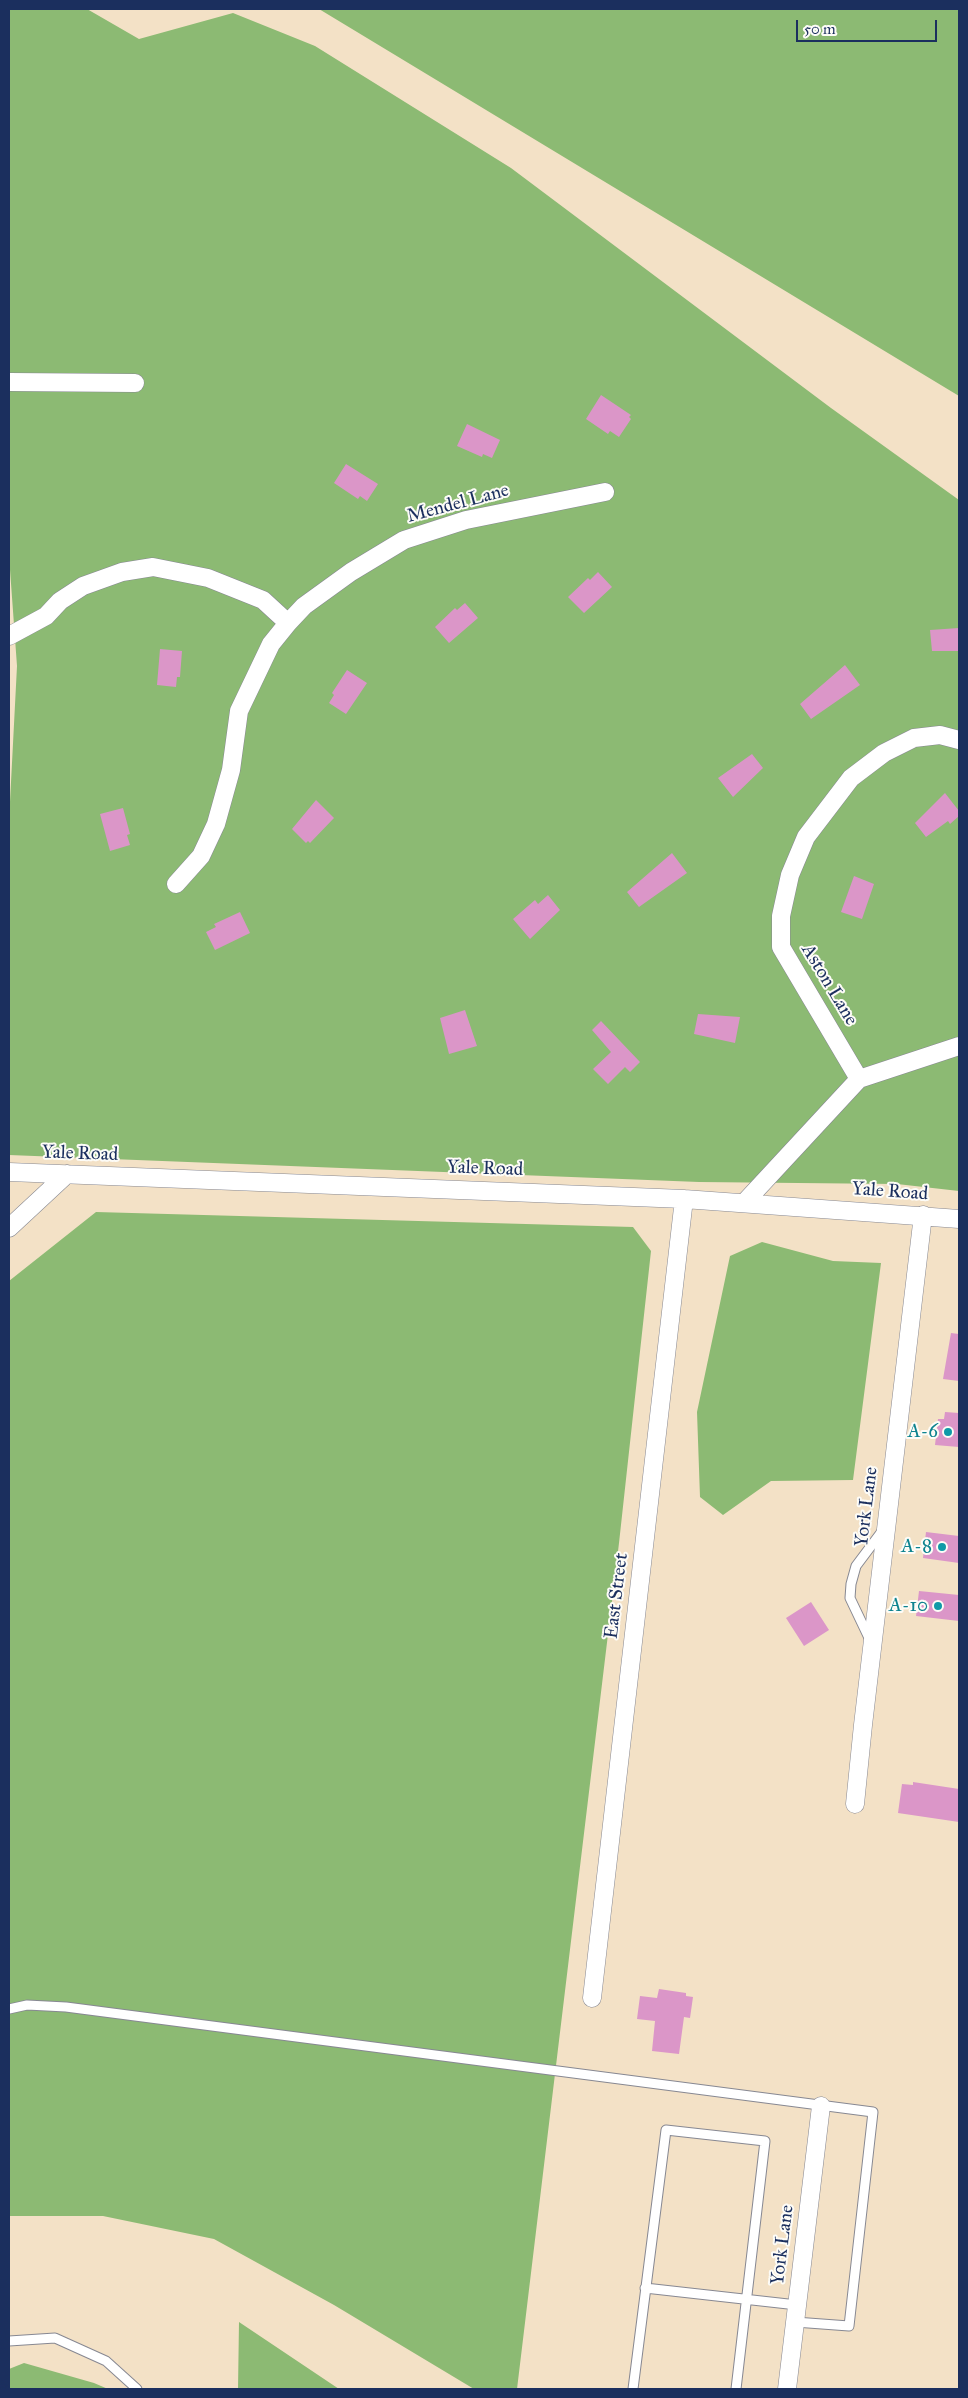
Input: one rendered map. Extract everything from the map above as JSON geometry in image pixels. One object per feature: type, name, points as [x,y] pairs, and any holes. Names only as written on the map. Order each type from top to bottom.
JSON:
[{"type":"street","points":[[9,382],[134,383]]},
{"type":"street","name":"Mendel Lane","points":[[176,884],[201,856],[216,824],[231,770],[239,711],[271,644],[304,606],[351,572],[404,540],[466,520],[605,492]]},
{"type":"street","points":[[9,636],[46,616],[60,601],[83,586],[122,572],[153,567],[208,578],[263,600],[288,623]]},
{"type":"street","name":"Aston Lane","points":[[859,1079],[781,947],[781,916],[790,875],[806,836],[851,778],[884,753],[914,738],[940,735],[959,740]]},
{"type":"street","points":[[744,1203],[859,1079],[959,1046]]},
{"type":"street","name":"Yale Road","points":[[9,1172],[684,1199],[959,1219]]},
{"type":"street","points":[[9,1228],[67,1174]]},
{"type":"street","name":"East Street","points":[[592,1998],[684,1199]]},
{"type":"street","name":"York Lane","points":[[856,1804],[872,1644],[923,1215]]},
{"type":"street","name":"York Lane","points":[[788,2389],[821,2106]]},
{"type":"lane","points":[[872,1644],[850,1598],[851,1584],[856,1566],[886,1526]]},
{"type":"lane","points":[[9,2008],[28,2005],[66,2008],[873,2112],[849,2326],[747,2299],[645,2288]]},
{"type":"lane","points":[[633,2389],[666,2130],[765,2141],[736,2389]]},
{"type":"lane","points":[[9,2340],[56,2338],[106,2361],[137,2389]]},
{"type":"green space","points":[[9,9],[87,9],[139,39],[233,13],[315,46],[511,168],[831,408],[959,500],[959,1191],[897,1184],[699,1182],[9,1155],[9,821],[17,666],[9,556]]},
{"type":"green space","points":[[319,9],[959,9],[959,396]]},
{"type":"green space","points":[[96,1212],[633,1227],[651,1251],[619,1543],[517,2389],[474,2389],[334,2305],[214,2239],[103,2216],[9,2216],[9,1281]]},
{"type":"green space","points":[[762,1242],[833,1261],[881,1263],[853,1480],[771,1481],[723,1515],[700,1497],[697,1412],[730,1256]]},
{"type":"green space","points":[[239,2322],[339,2389],[238,2389]]},
{"type":"green space","points":[[24,2363],[94,2383],[108,2389],[9,2389],[9,2369]]},
{"type":"building","points":[[601,395],[631,415],[629,417],[631,419],[619,437],[610,431],[608,434],[586,419]]},
{"type":"building","points":[[467,424],[500,440],[492,458],[483,454],[482,457],[457,446]]},
{"type":"building","points":[[346,464],[378,484],[367,501],[360,496],[358,499],[334,483]]},
{"type":"building","points":[[598,572],[612,587],[584,613],[568,597],[588,578],[590,580]]},
{"type":"building","points":[[465,603],[478,618],[449,643],[435,627],[455,608],[457,610]]},
{"type":"building","points":[[959,628],[959,651],[932,651],[930,630]]},
{"type":"building","points":[[160,649],[182,651],[180,677],[177,677],[176,687],[157,685]]},
{"type":"building","points":[[845,665],[860,685],[811,719],[800,704]]},
{"type":"building","points":[[347,670],[367,683],[346,714],[329,703],[334,695],[332,693]]},
{"type":"building","points":[[752,754],[763,768],[733,797],[718,778]]},
{"type":"building","points":[[945,793],[959,811],[959,816],[950,824],[948,821],[926,837],[915,823]]},
{"type":"building","points":[[316,800],[334,818],[310,843],[308,841],[306,843],[292,829]]},
{"type":"building","points":[[123,808],[130,834],[127,835],[130,845],[110,851],[100,814]]},
{"type":"building","points":[[672,853],[687,873],[639,907],[627,892]]},
{"type":"building","points":[[854,876],[874,884],[862,919],[841,912]]},
{"type":"building","points":[[548,895],[560,910],[530,939],[513,919],[535,900],[538,904]]},
{"type":"building","points":[[240,912],[250,933],[215,950],[206,932],[216,927],[214,924]]},
{"type":"building","points":[[465,1010],[477,1046],[449,1054],[440,1018]]},
{"type":"building","points":[[698,1014],[740,1017],[735,1043],[694,1034]]},
{"type":"building","points":[[601,1021],[640,1062],[630,1072],[625,1067],[608,1084],[593,1069],[611,1052],[592,1030]]},
{"type":"building","points":[[951,1333],[959,1334],[959,1381],[943,1379]]},
{"type":"building","name":"A-6","points":[[945,1412],[959,1413],[959,1447],[935,1445],[938,1419],[944,1419]]},
{"type":"building","name":"A-8","points":[[926,1532],[959,1536],[959,1563],[923,1558]]},
{"type":"building","name":"A-10","points":[[919,1591],[959,1595],[959,1621],[916,1616]]},
{"type":"building","points":[[811,1602],[829,1630],[804,1646],[786,1618]]},
{"type":"building","points":[[913,1782],[959,1789],[959,1822],[898,1813],[902,1784],[913,1785]]},
{"type":"building","points":[[659,1989],[686,1993],[686,1996],[693,1997],[690,2018],[684,2017],[679,2054],[652,2051],[655,2021],[637,2019],[640,1996],[657,1998]]},
{"type":"place","name":"A-6","points":[[948,1432]]},
{"type":"place","name":"A-8","points":[[942,1547]]},
{"type":"place","name":"A-10","points":[[938,1606]]}]
